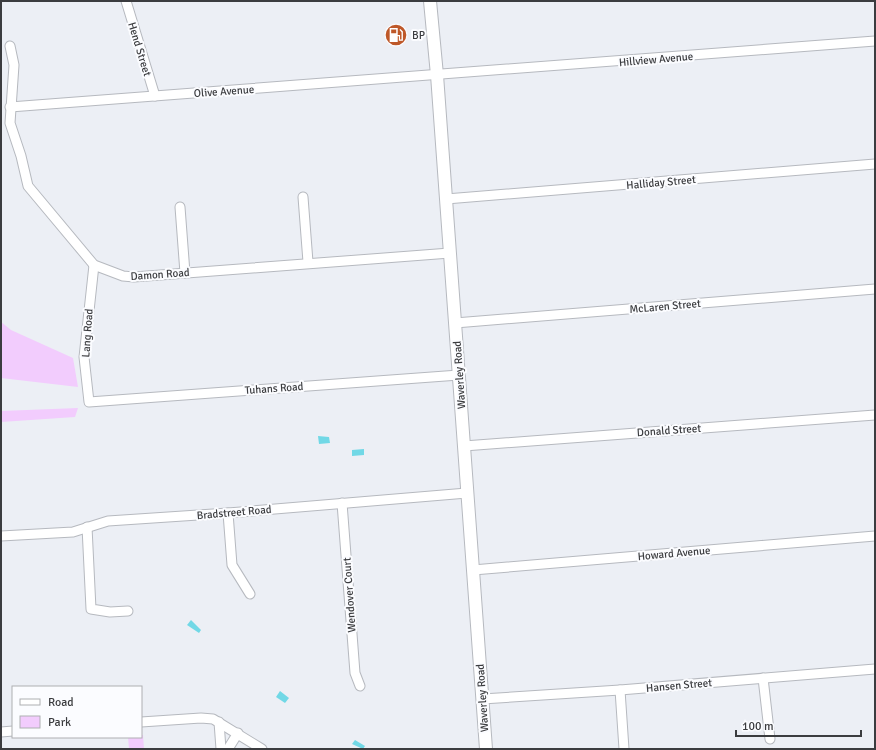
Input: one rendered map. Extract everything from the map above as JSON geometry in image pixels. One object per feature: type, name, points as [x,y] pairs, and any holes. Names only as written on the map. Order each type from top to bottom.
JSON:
[{"type":"main road","name":"Waverley Road","points":[[430,1],[437,76],[486,749]]},
{"type":"street","name":"Hend Street","points":[[126,1],[155,96]]},
{"type":"street","name":"Hillview Avenue","points":[[437,76],[875,41]]},
{"type":"street","name":"Damon Road","points":[[10,46],[14,65],[10,123],[28,186],[94,265],[123,276],[134,277],[308,262],[450,253]]},
{"type":"street","name":"Olive Avenue","points":[[10,107],[437,76]]},
{"type":"street","name":"Halliday Street","points":[[446,199],[875,164]]},
{"type":"street","points":[[303,197],[308,262]]},
{"type":"street","points":[[180,207],[185,273]]},
{"type":"street","name":"Lang Road","points":[[89,402],[84,356],[94,265]]},
{"type":"street","name":"McLaren Street","points":[[455,323],[875,288]]},
{"type":"street","name":"Tuhans Road","points":[[89,402],[458,375]]},
{"type":"street","name":"Donald Street","points":[[464,446],[875,415]]},
{"type":"street","name":"Bradstreet Road","points":[[1,536],[73,532],[108,521],[228,513],[467,493]]},
{"type":"street","name":"Wendover Court","points":[[342,503],[355,673],[360,686]]},
{"type":"street","points":[[228,513],[232,565],[250,594]]},
{"type":"street","points":[[88,527],[91,609],[110,612],[128,611]]},
{"type":"street","name":"Howard Avenue","points":[[473,570],[875,536]]},
{"type":"street","name":"Hansen Street","points":[[482,699],[620,690],[875,668]]},
{"type":"street","points":[[763,678],[770,739]]},
{"type":"street","points":[[620,690],[624,749]]},
{"type":"street","points":[[142,722],[201,718],[213,719],[262,749]]},
{"type":"street","points":[[219,722],[221,749]]},
{"type":"street","points":[[1,732],[12,731]]},
{"type":"street","points":[[228,749],[238,733]]},
{"type":"green space","points":[[1,322],[11,330],[73,358],[78,387],[1,378]]},
{"type":"green space","points":[[78,408],[75,417],[1,422],[1,411]]},
{"type":"green space","points":[[143,735],[144,749],[129,749],[128,738],[142,738]]},
{"type":"water","points":[[318,436],[329,437],[330,443],[319,444]]},
{"type":"water","points":[[364,449],[364,455],[352,456],[352,450]]},
{"type":"water","points":[[191,620],[201,630],[199,633],[187,625]]},
{"type":"water","points":[[280,691],[289,698],[285,703],[276,697]]},
{"type":"water","points":[[355,740],[365,746],[363,749],[352,744]]},
{"type":"place","name":"BP","points":[[396,35]]}]
